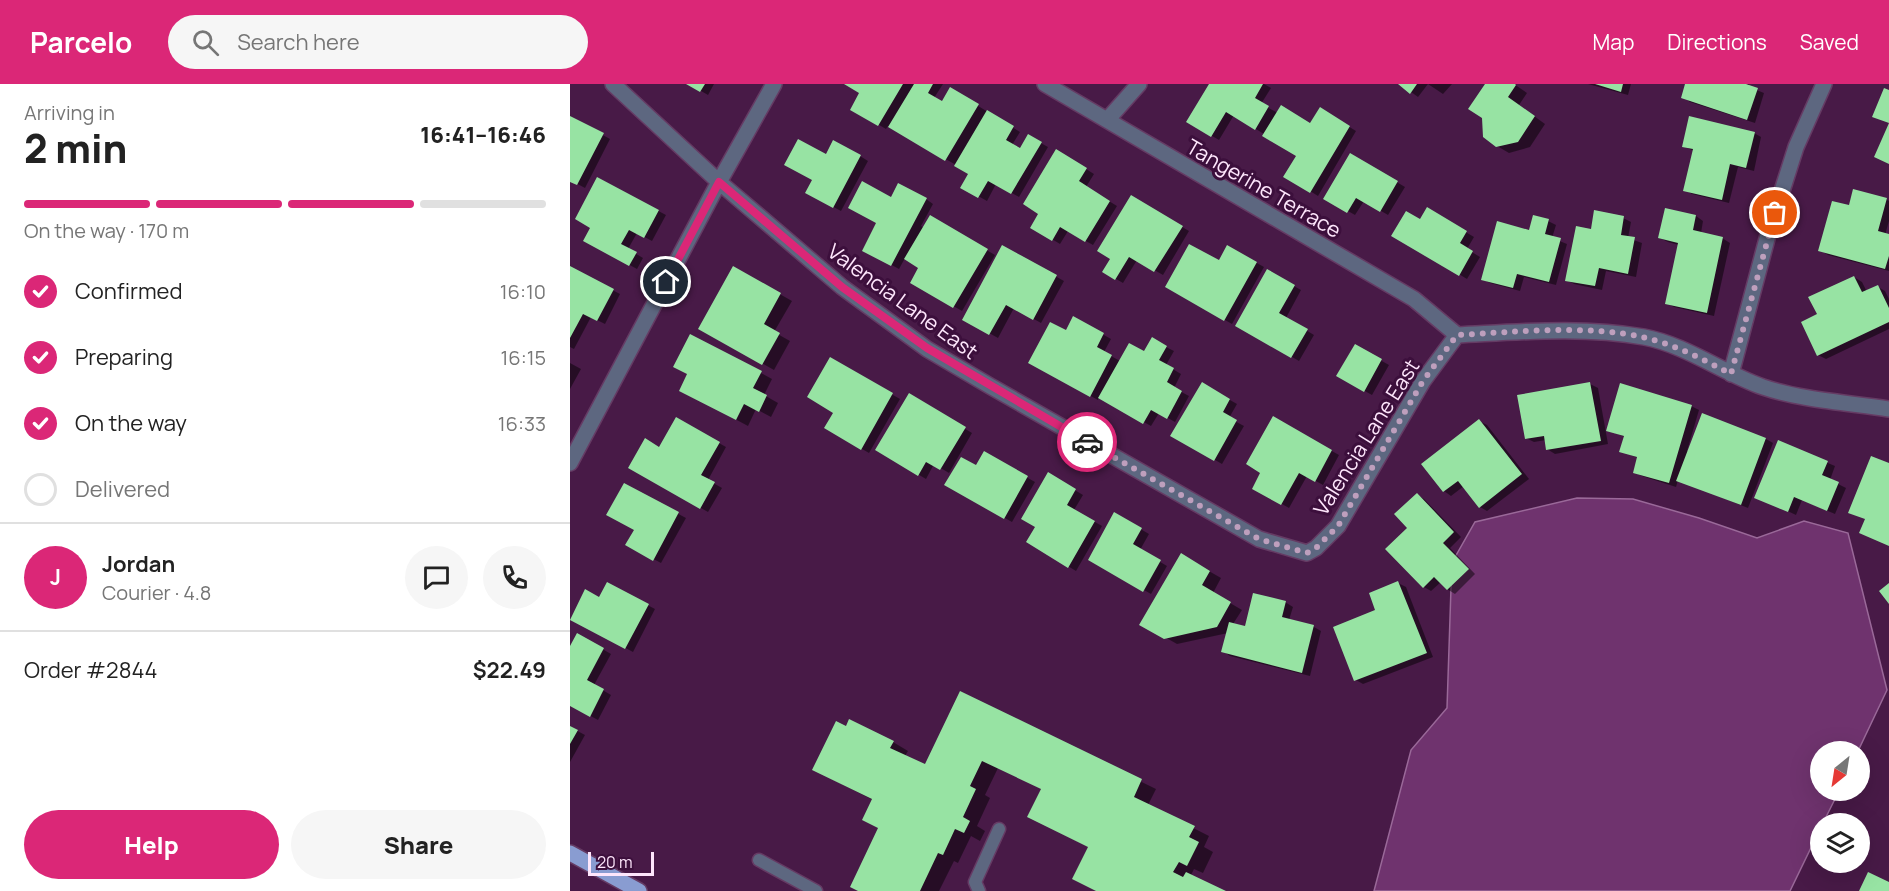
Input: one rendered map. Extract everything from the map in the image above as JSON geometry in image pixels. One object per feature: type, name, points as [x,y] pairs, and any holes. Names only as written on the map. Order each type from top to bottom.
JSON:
[{"type":"main road","points":[[570,854],[639,891]]},
{"type":"street","name":"Valencia Lane East","points":[[613,84],[719,182],[842,287],[927,348],[1259,539],[1307,553],[1316,548],[1338,526],[1423,381],[1457,335]]},
{"type":"street","points":[[570,463],[719,182],[774,84]]},
{"type":"street","name":"Tangerine Terrace","points":[[1045,84],[1414,299],[1457,335]]},
{"type":"street","points":[[1107,119],[1139,84]]},
{"type":"street","points":[[1731,374],[1768,235],[1793,158],[1824,84]]},
{"type":"street","points":[[1457,335],[1544,330],[1602,332],[1646,338],[1683,350],[1765,388],[1805,397],[1889,409]]},
{"type":"lane","points":[[979,891],[975,882],[999,829]]},
{"type":"lane","points":[[759,860],[816,891]]},
{"type":"shaded area","points":[[1577,498],[1633,499],[1757,538],[1804,521],[1848,533],[1887,690],[1863,741],[1810,741],[1810,801],[1834,801],[1828,813],[1810,813],[1810,850],[1790,891],[1374,891],[1411,750],[1447,708],[1454,559],[1475,522]]},
{"type":"building","points":[[686,84],[705,84],[700,92]]},
{"type":"building","points":[[844,84],[903,84],[878,126],[850,110],[859,93]]},
{"type":"building","points":[[914,84],[933,84],[928,93],[942,101],[950,87],[979,104],[945,161],[888,127]]},
{"type":"building","points":[[1209,84],[1263,84],[1255,98],[1269,106],[1255,130],[1226,112],[1211,137],[1186,122]]},
{"type":"building","points":[[1398,84],[1417,84],[1410,94]]},
{"type":"building","points":[[1485,84],[1515,84],[1508,97],[1535,116],[1518,142],[1496,147],[1483,137],[1482,118],[1468,109]]},
{"type":"building","points":[[1595,84],[1623,84],[1621,92]]},
{"type":"building","points":[[1685,84],[1746,84],[1758,88],[1747,120],[1681,98]]},
{"type":"building","points":[[1884,88],[1889,90],[1889,123],[1872,117]]},
{"type":"building","points":[[1281,105],[1310,123],[1320,107],[1350,126],[1310,193],[1283,177],[1296,156],[1262,136]]},
{"type":"building","points":[[987,110],[1014,126],[1006,140],[1020,148],[1028,134],[1042,142],[1011,194],[988,181],[978,198],[960,188],[968,174],[954,166]]},
{"type":"building","points":[[570,116],[604,133],[577,185],[570,182]]},
{"type":"building","points":[[1689,116],[1755,132],[1746,168],[1730,164],[1722,200],[1683,191],[1693,149],[1682,147]]},
{"type":"building","points":[[1889,123],[1889,164],[1874,157]]},
{"type":"building","points":[[798,139],[826,154],[833,140],[861,155],[833,208],[805,193],[812,180],[784,165]]},
{"type":"building","points":[[1056,149],[1087,168],[1079,181],[1110,201],[1085,242],[1060,227],[1052,241],[1030,228],[1038,214],[1023,204]]},
{"type":"building","points":[[1350,153],[1398,181],[1380,212],[1356,198],[1347,213],[1323,199]]},
{"type":"building","points":[[597,177],[659,210],[644,238],[629,230],[621,244],[637,252],[629,266],[583,241],[590,228],[575,219]]},
{"type":"building","points":[[862,181],[891,197],[898,183],[927,198],[891,266],[862,251],[876,223],[848,208]]},
{"type":"building","points":[[1853,189],[1887,198],[1878,231],[1889,234],[1889,256],[1885,269],[1818,251],[1832,201],[1849,205]]},
{"type":"building","points":[[1131,195],[1183,226],[1154,272],[1129,257],[1115,280],[1102,272],[1110,259],[1097,251]]},
{"type":"building","points":[[1427,207],[1467,231],[1460,243],[1473,251],[1459,276],[1391,236],[1406,211],[1420,219]]},
{"type":"building","points":[[1665,208],[1696,215],[1693,230],[1723,237],[1707,313],[1665,304],[1678,243],[1658,238]]},
{"type":"building","points":[[1594,210],[1624,216],[1621,235],[1635,237],[1628,274],[1599,268],[1595,286],[1565,281],[1576,226],[1591,229]]},
{"type":"building","points":[[930,215],[988,249],[953,308],[910,283],[918,268],[904,259]]},
{"type":"building","points":[[1533,215],[1549,219],[1545,234],[1561,238],[1549,282],[1517,274],[1513,288],[1481,280],[1497,221],[1529,230]]},
{"type":"building","points":[[1189,244],[1219,260],[1227,245],[1257,262],[1224,321],[1165,287]]},
{"type":"building","points":[[1002,245],[1057,275],[1033,320],[1006,305],[989,335],[962,320]]},
{"type":"building","points":[[570,266],[614,289],[597,321],[583,314],[570,338]]},
{"type":"building","points":[[733,266],[781,293],[764,324],[780,333],[762,365],[698,329]]},
{"type":"building","points":[[1267,269],[1295,285],[1279,313],[1308,329],[1291,358],[1235,326]]},
{"type":"building","points":[[1854,276],[1862,292],[1878,285],[1889,308],[1889,322],[1817,356],[1801,322],[1817,314],[1808,297]]},
{"type":"building","points":[[1073,316],[1104,333],[1097,347],[1112,355],[1090,397],[1028,363],[1050,322],[1066,330]]},
{"type":"building","points":[[690,334],[762,371],[753,388],[767,395],[759,412],[744,404],[736,420],[679,391],[687,374],[673,367]]},
{"type":"building","points":[[1152,337],[1167,346],[1159,360],[1174,368],[1167,382],[1182,391],[1167,419],[1151,410],[1143,424],[1098,398],[1129,343],[1144,351]]},
{"type":"building","points":[[1355,344],[1382,359],[1364,392],[1336,376]]},
{"type":"building","points":[[830,357],[893,393],[861,450],[824,428],[833,413],[807,397]]},
{"type":"building","points":[[1202,382],[1230,399],[1223,412],[1237,420],[1214,461],[1170,436]]},
{"type":"building","points":[[1590,382],[1601,441],[1546,450],[1544,436],[1525,439],[1517,395]]},
{"type":"building","points":[[1620,383],[1692,405],[1669,483],[1633,473],[1637,457],[1619,452],[1624,436],[1606,431]]},
{"type":"building","points":[[909,393],[966,427],[940,470],[926,462],[918,476],[875,450]]},
{"type":"building","points":[[1702,413],[1766,438],[1741,505],[1676,481]]},
{"type":"building","points":[[1273,416],[1332,450],[1315,482],[1299,473],[1281,505],[1252,489],[1260,473],[1246,464]]},
{"type":"building","points":[[676,417],[720,442],[701,475],[715,482],[700,509],[628,468],[645,438],[659,447]]},
{"type":"building","points":[[1479,419],[1522,474],[1479,508],[1458,481],[1443,492],[1421,464]]},
{"type":"building","points":[[1778,440],[1828,461],[1822,475],[1839,482],[1827,511],[1794,497],[1788,512],[1754,498]]},
{"type":"building","points":[[984,451],[1028,476],[1004,519],[944,485],[961,457],[976,465]]},
{"type":"building","points":[[1871,456],[1889,463],[1889,546],[1859,533],[1865,519],[1848,513]]},
{"type":"building","points":[[1048,472],[1076,489],[1067,505],[1095,521],[1068,568],[1026,542],[1035,527],[1021,519]]},
{"type":"building","points":[[624,483],[679,512],[653,561],[625,545],[634,530],[606,515]]},
{"type":"building","points":[[1417,493],[1454,532],[1443,543],[1469,569],[1447,590],[1434,577],[1423,588],[1385,549],[1407,528],[1394,514]]},
{"type":"building","points":[[1114,512],[1142,528],[1133,544],[1161,560],[1143,592],[1088,560]]},
{"type":"building","points":[[1181,553],[1210,571],[1202,585],[1231,602],[1217,627],[1164,639],[1139,625]]},
{"type":"building","points":[[1398,581],[1427,653],[1354,681],[1333,627],[1375,610],[1369,593]]},
{"type":"building","points":[[607,582],[649,604],[625,649],[570,620],[585,589],[599,597]]},
{"type":"building","points":[[1889,583],[1889,604],[1879,591]]},
{"type":"building","points":[[1253,593],[1286,601],[1282,617],[1314,625],[1302,673],[1221,652],[1229,622],[1245,626]]},
{"type":"building","points":[[577,633],[604,648],[587,680],[604,689],[590,717],[570,706],[570,646]]},
{"type":"building","points":[[960,691],[1142,779],[1134,797],[1195,826],[1189,837],[1199,842],[1187,866],[1179,862],[1173,872],[1183,877],[1186,872],[1226,891],[1096,891],[1072,879],[1088,847],[1027,817],[1041,789],[982,761],[970,786],[976,789],[963,817],[970,821],[964,833],[955,829],[943,855],[938,853],[920,891],[858,891],[850,887],[878,828],[862,820],[872,799],[812,770],[836,721],[846,726],[849,719],[894,741],[890,748],[925,764]]},
{"type":"building","points":[[570,726],[578,730],[570,744]]},
{"type":"building","points":[[1868,873],[1889,882],[1889,891],[1859,891]]},
{"type":"way so far","points":[[1087,442],[1259,539],[1307,553],[1316,548],[1338,526],[1423,381],[1457,335],[1544,330],[1602,332],[1646,338],[1683,350],[1731,374],[1775,213]]},
{"type":"route","points":[[666,282],[719,182],[842,287],[927,348],[1087,442]]}]
